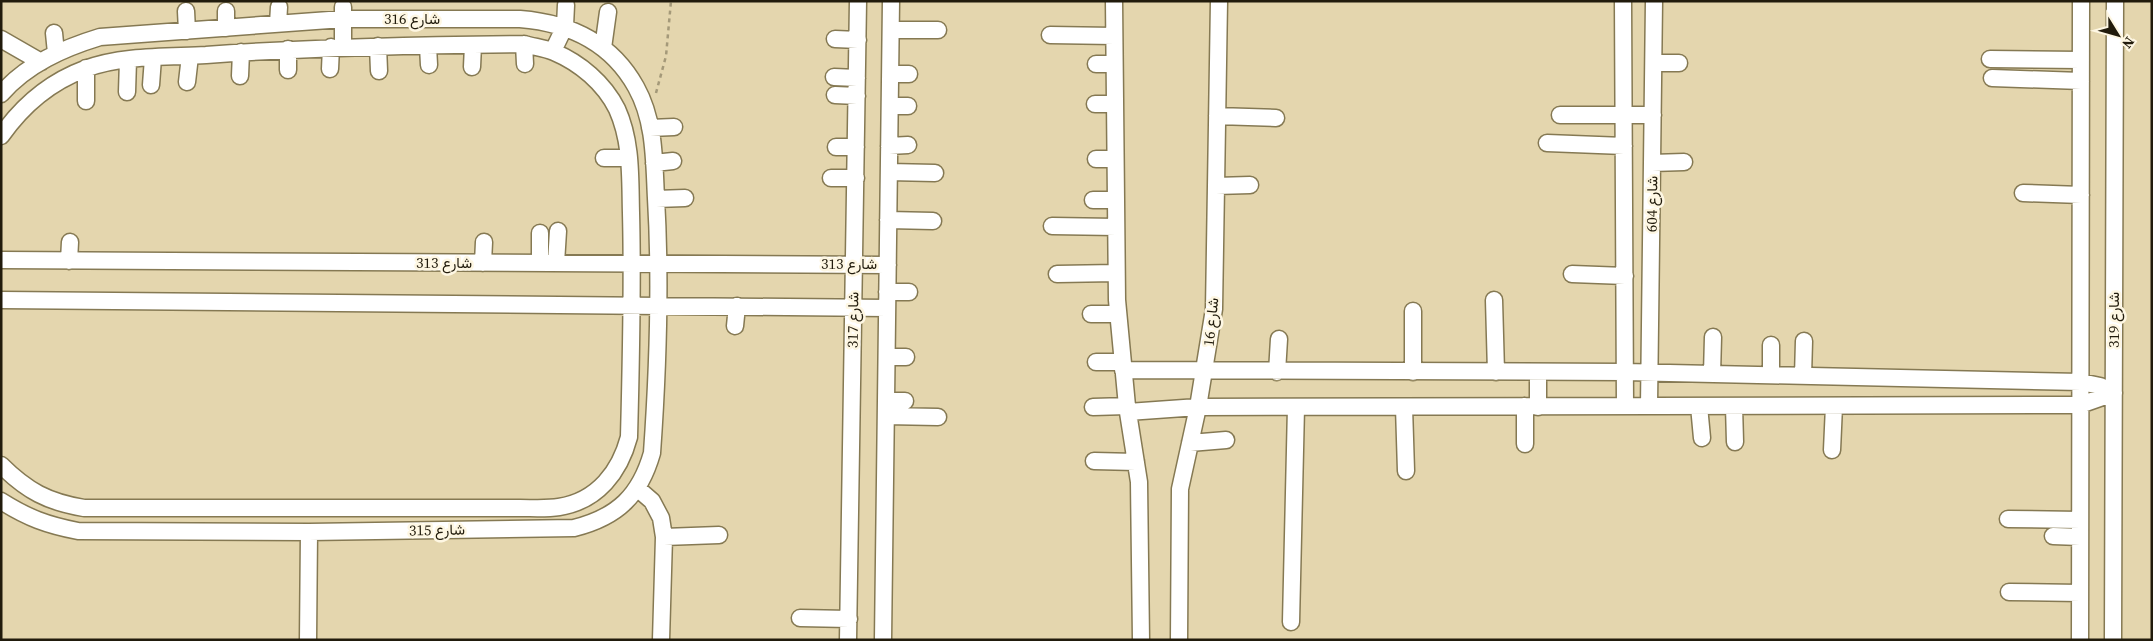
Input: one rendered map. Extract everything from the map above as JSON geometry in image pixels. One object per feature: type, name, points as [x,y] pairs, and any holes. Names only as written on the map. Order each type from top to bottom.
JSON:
[{"type":"street","name":"شارع 317","points":[[848,640],[858,1]]},
{"type":"street","points":[[883,640],[891,1]]},
{"type":"street","points":[[1114,1],[1116,273],[1123,366],[1139,482],[1141,640]]},
{"type":"street","name":"شارع 16","points":[[1179,640],[1180,489],[1205,372],[1214,309],[1220,1]]},
{"type":"street","name":"شارع 604","points":[[1624,1],[1625,406]]},
{"type":"street","name":"شارع 604","points":[[1649,406],[1654,1]]},
{"type":"street","points":[[2080,640],[2081,1]]},
{"type":"street","name":"شارع 319","points":[[2113,640],[2115,1]]},
{"type":"street","points":[[553,51],[565,26],[566,5]]},
{"type":"street","points":[[186,11],[187,31]]},
{"type":"street","points":[[226,11],[226,28]]},
{"type":"street","points":[[603,48],[608,12]]},
{"type":"street","name":"شارع 316","points":[[1,94],[26,72],[41,62],[100,33],[131,29],[187,31],[226,28],[279,16],[343,13],[520,13],[565,26],[585,35],[603,48],[619,64],[636,86],[649,120],[654,163],[660,263]]},
{"type":"street","points":[[330,69],[337,47],[343,13]]},
{"type":"street","points":[[891,30],[938,30]]},
{"type":"street","points":[[54,33],[56,53]]},
{"type":"street","points":[[1050,35],[1114,36]]},
{"type":"street","points":[[1,39],[41,62]]},
{"type":"street","points":[[835,40],[858,40]]},
{"type":"street","name":"شارع 316","points":[[1,136],[34,98],[59,81],[86,68],[128,60],[288,48],[524,44],[553,51],[578,65],[600,84],[616,108],[626,136],[629,158],[632,264]]},
{"type":"street","points":[[524,44],[525,64]]},
{"type":"street","points":[[472,67],[473,45]]},
{"type":"street","points":[[378,46],[379,70]]},
{"type":"street","points":[[428,46],[429,65]]},
{"type":"street","points":[[288,48],[288,70]]},
{"type":"street","points":[[240,76],[241,52]]},
{"type":"street","points":[[188,82],[190,56]]},
{"type":"street","points":[[151,85],[153,58]]},
{"type":"street","points":[[1990,59],[2081,60]]},
{"type":"street","points":[[126,92],[128,60]]},
{"type":"street","points":[[1654,63],[1679,63]]},
{"type":"street","points":[[1096,64],[1114,64]]},
{"type":"street","points":[[86,68],[86,101]]},
{"type":"street","points":[[890,74],[909,74]]},
{"type":"street","points":[[834,77],[857,78]]},
{"type":"street","points":[[1992,78],[2081,80]]},
{"type":"street","points":[[835,95],[857,96]]},
{"type":"street","points":[[1095,104],[1115,104]]},
{"type":"street","points":[[890,106],[908,106]]},
{"type":"street","points":[[1560,115],[1653,115]]},
{"type":"street","points":[[1218,116],[1276,118]]},
{"type":"street","points":[[649,120],[674,127]]},
{"type":"street","points":[[1547,143],[1624,146]]},
{"type":"street","points":[[889,146],[908,145]]},
{"type":"street","points":[[836,147],[856,147]]},
{"type":"street","points":[[604,158],[629,158]]},
{"type":"street","points":[[1096,159],[1115,159]]},
{"type":"street","points":[[654,163],[673,161]]},
{"type":"street","points":[[1652,163],[1684,162]]},
{"type":"street","points":[[889,172],[934,173]]},
{"type":"street","points":[[831,178],[856,178]]},
{"type":"street","points":[[1216,186],[1250,185]]},
{"type":"street","points":[[2023,193],[2081,195]]},
{"type":"street","points":[[656,199],[685,198]]},
{"type":"street","points":[[1094,200],[1116,200]]},
{"type":"street","points":[[888,220],[933,221]]},
{"type":"street","points":[[1052,226],[1116,227]]},
{"type":"street","points":[[556,263],[558,231]]},
{"type":"street","points":[[540,233],[540,263]]},
{"type":"street","points":[[69,261],[70,242]]},
{"type":"street","points":[[482,263],[484,242]]},
{"type":"street","name":"شارع 313","points":[[1,260],[69,261],[100,256],[227,254],[419,257],[482,263],[888,265]]},
{"type":"street","name":"شارع 315","points":[[1,501],[25,516],[51,526],[78,530],[309,532],[574,528],[593,524],[618,509],[638,488],[647,471],[652,452],[660,263]]},
{"type":"street","name":"شارع 315","points":[[1,465],[18,482],[38,495],[60,504],[84,508],[520,508],[560,507],[580,501],[598,490],[608,480],[624,457],[630,437],[632,264]]},
{"type":"street","points":[[1057,274],[1116,273]]},
{"type":"street","points":[[1572,274],[1625,276]]},
{"type":"street","points":[[1,300],[854,307],[887,300],[909,292]]},
{"type":"street","points":[[1494,300],[1496,372]]},
{"type":"street","points":[[735,326],[737,306]]},
{"type":"street","points":[[1413,311],[1413,372]]},
{"type":"street","points":[[1091,314],[1118,314]]},
{"type":"street","points":[[1712,374],[1713,337]]},
{"type":"street","points":[[1277,372],[1279,339]]},
{"type":"street","points":[[1803,376],[1804,341]]},
{"type":"street","points":[[1771,345],[1771,375]]},
{"type":"street","points":[[887,357],[906,357]]},
{"type":"street","points":[[1096,362],[1123,366],[1205,372],[1649,372],[2081,382],[2100,386],[2114,393]]},
{"type":"street","points":[[1525,444],[1538,372]]},
{"type":"street","points":[[1092,407],[1128,409],[1198,407],[2080,405],[2114,393]]},
{"type":"street","points":[[886,408],[905,401]]},
{"type":"street","points":[[1700,406],[1702,438]]},
{"type":"street","points":[[1734,406],[1735,442]]},
{"type":"street","points":[[1832,450],[1834,406]]},
{"type":"street","points":[[1291,622],[1296,407]]},
{"type":"street","points":[[1404,407],[1406,471]]},
{"type":"street","points":[[886,408],[938,417]]},
{"type":"street","points":[[1190,443],[1226,440]]},
{"type":"street","points":[[1094,462],[1136,462]]},
{"type":"street","points":[[638,488],[652,501],[661,518],[664,537],[661,640]]},
{"type":"street","points":[[520,508],[521,529]]},
{"type":"street","points":[[2008,519],[2080,520]]},
{"type":"street","points":[[308,640],[309,532]]},
{"type":"street","points":[[664,537],[719,535]]},
{"type":"street","points":[[2054,536],[2080,536]]},
{"type":"street","points":[[2009,592],[2080,593]]},
{"type":"street","points":[[800,618],[849,619]]},
{"type":"path","points":[[649,120],[665,63],[671,1]]}]
